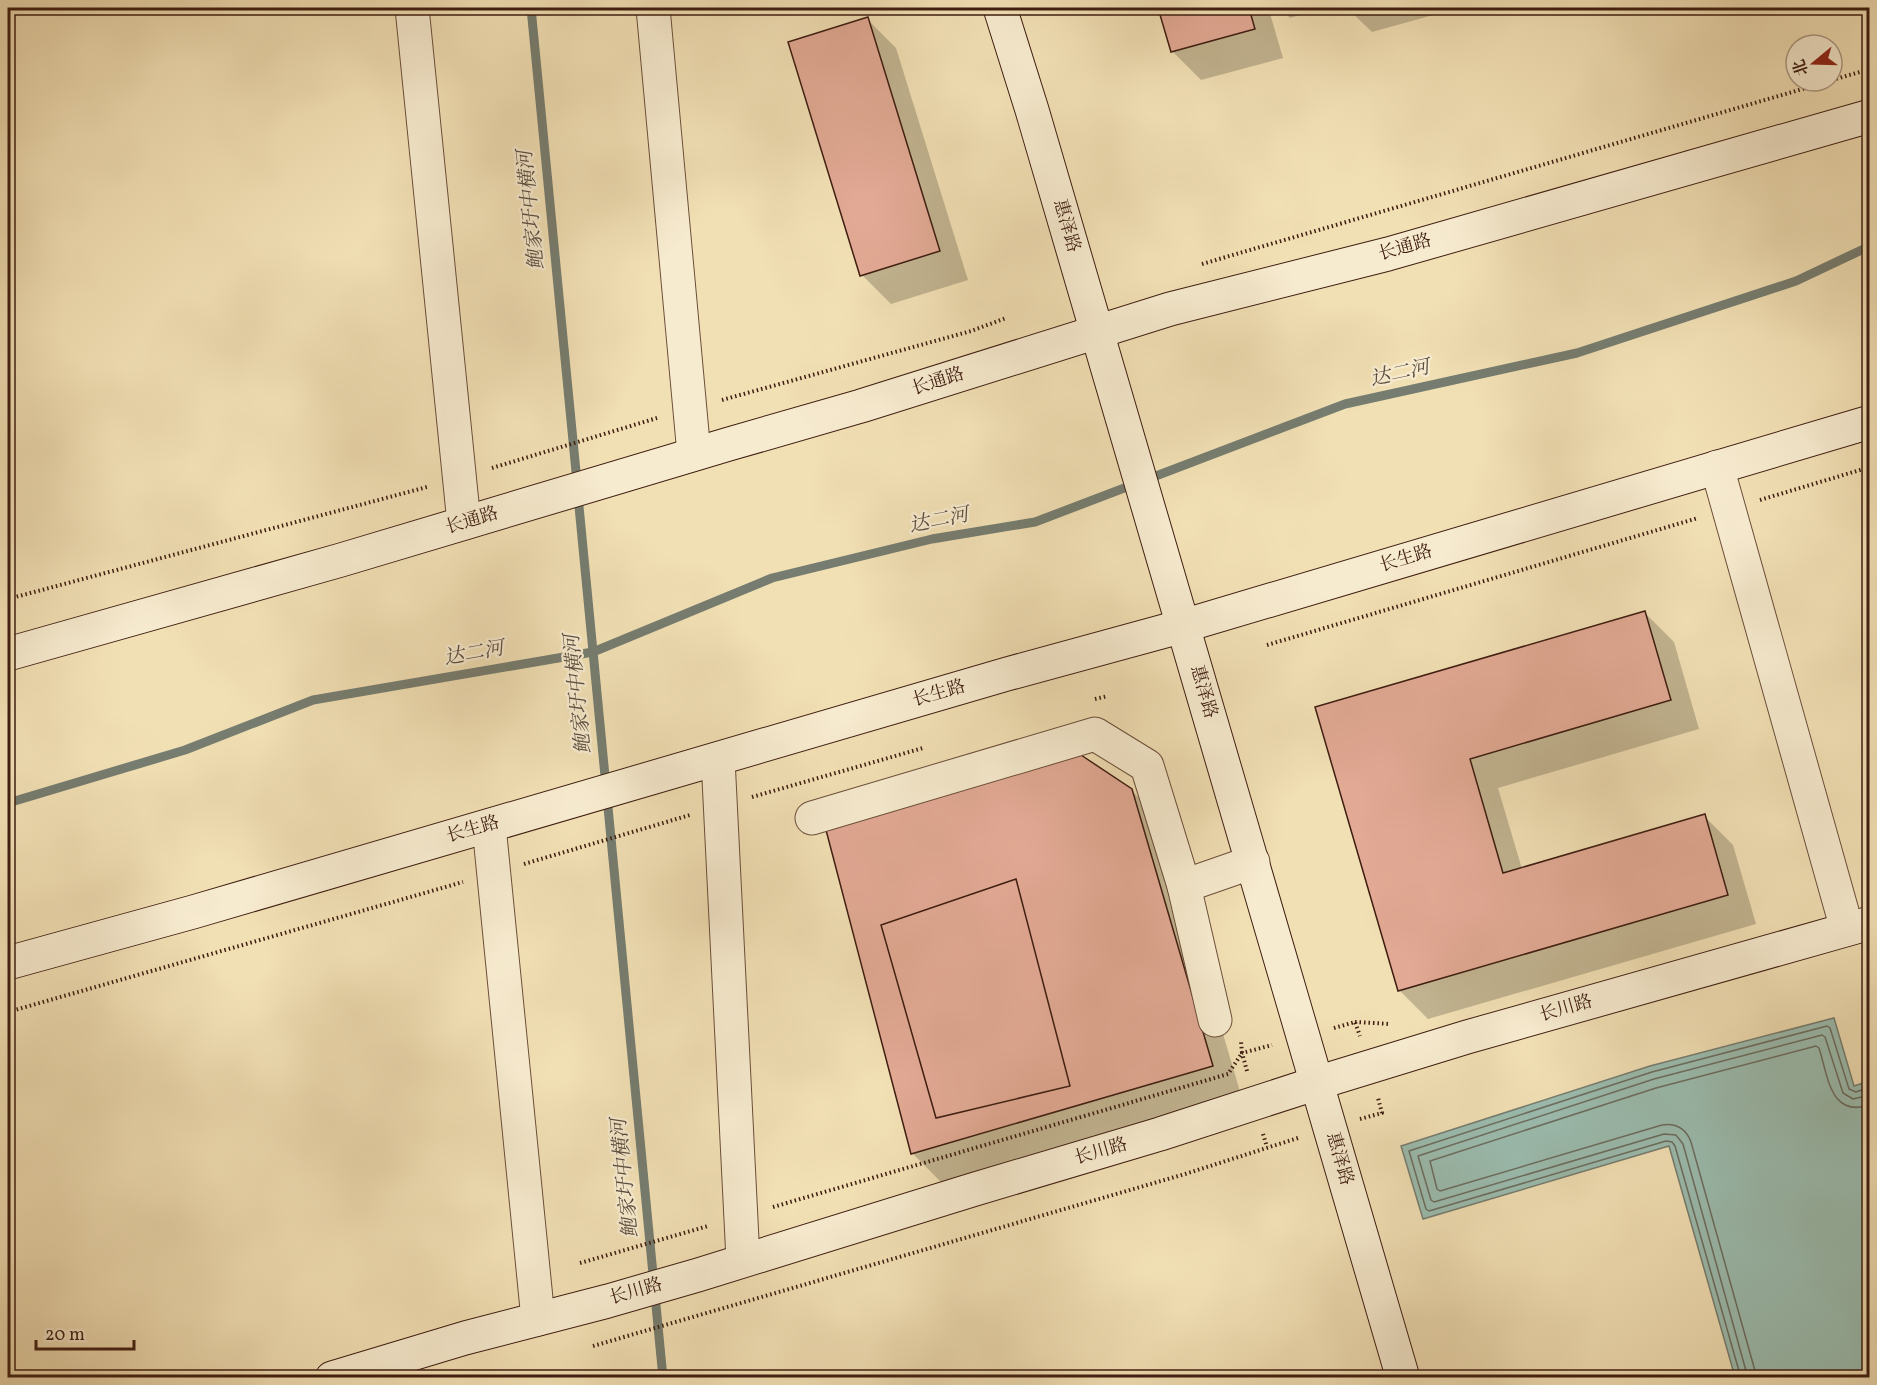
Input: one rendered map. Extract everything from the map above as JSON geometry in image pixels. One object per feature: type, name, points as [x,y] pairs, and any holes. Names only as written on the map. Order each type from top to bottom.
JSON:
[{"type":"street","points":[[412,8],[474,473],[477,519]]},
{"type":"street","points":[[652,8],[694,454]]},
{"type":"street","name":"惠泽路","points":[[1000,8],[1403,1377]]},
{"type":"street","name":"长通路","points":[[8,654],[341,560],[861,406],[1170,309],[1388,254],[1869,117]]},
{"type":"street","name":"长生路","points":[[8,963],[193,912],[1007,674],[1183,626],[1869,422]]},
{"type":"street","points":[[1717,466],[1728,509],[1858,926]]},
{"type":"street","points":[[812,818],[1095,734],[1147,766],[1228,1026]]},
{"type":"street","points":[[718,759],[743,1260]]},
{"type":"street","points":[[489,826],[538,1319]]},
{"type":"street","points":[[1185,886],[1253,862]]},
{"type":"street","name":"长川路","points":[[332,1377],[465,1338],[698,1275],[1160,1134],[1467,1037],[1858,926]]},
{"type":"path","points":[[1844,77],[1869,69]]},
{"type":"path","points":[[1202,264],[1790,93]]},
{"type":"path","points":[[8,599],[474,473],[690,408],[971,331],[1006,318]]},
{"type":"path","points":[[1267,645],[1869,467]]},
{"type":"path","points":[[1085,702],[1108,696]]},
{"type":"path","points":[[8,1012],[929,746]]},
{"type":"path","points":[[580,1263],[1227,1074],[1242,1053],[1228,1026]]},
{"type":"path","points":[[593,1346],[1185,1174],[1266,1147]]},
{"type":"water","points":[[1834,1018],[1854,1086],[1869,1081],[1869,1377],[1735,1377],[1669,1146],[1423,1219],[1401,1146],[1650,1066]]},
{"type":"building","points":[[1158,8],[1249,8],[1255,29],[1171,52]]},
{"type":"building","points":[[868,17],[940,251],[860,276],[788,42]]},
{"type":"building","points":[[1645,611],[1671,700],[1470,759],[1503,873],[1705,814],[1728,895],[1398,991],[1315,707]]},
{"type":"building","points":[[1081,755],[1132,789],[1213,1066],[911,1154],[826,830]]},
{"type":"building","points":[[1016,879],[1070,1086],[936,1118],[881,925]]},
{"type":"waterway","name":"鲍家圩中横河","points":[[531,8],[577,482]]},
{"type":"waterway","name":"达二河","points":[[8,803],[185,750],[313,700],[593,652],[772,578],[932,539],[1035,522],[1345,404],[1577,353],[1796,281],[1870,246]]},
{"type":"waterway","name":"鲍家圩中横河","points":[[578,496],[663,1378]]}]
